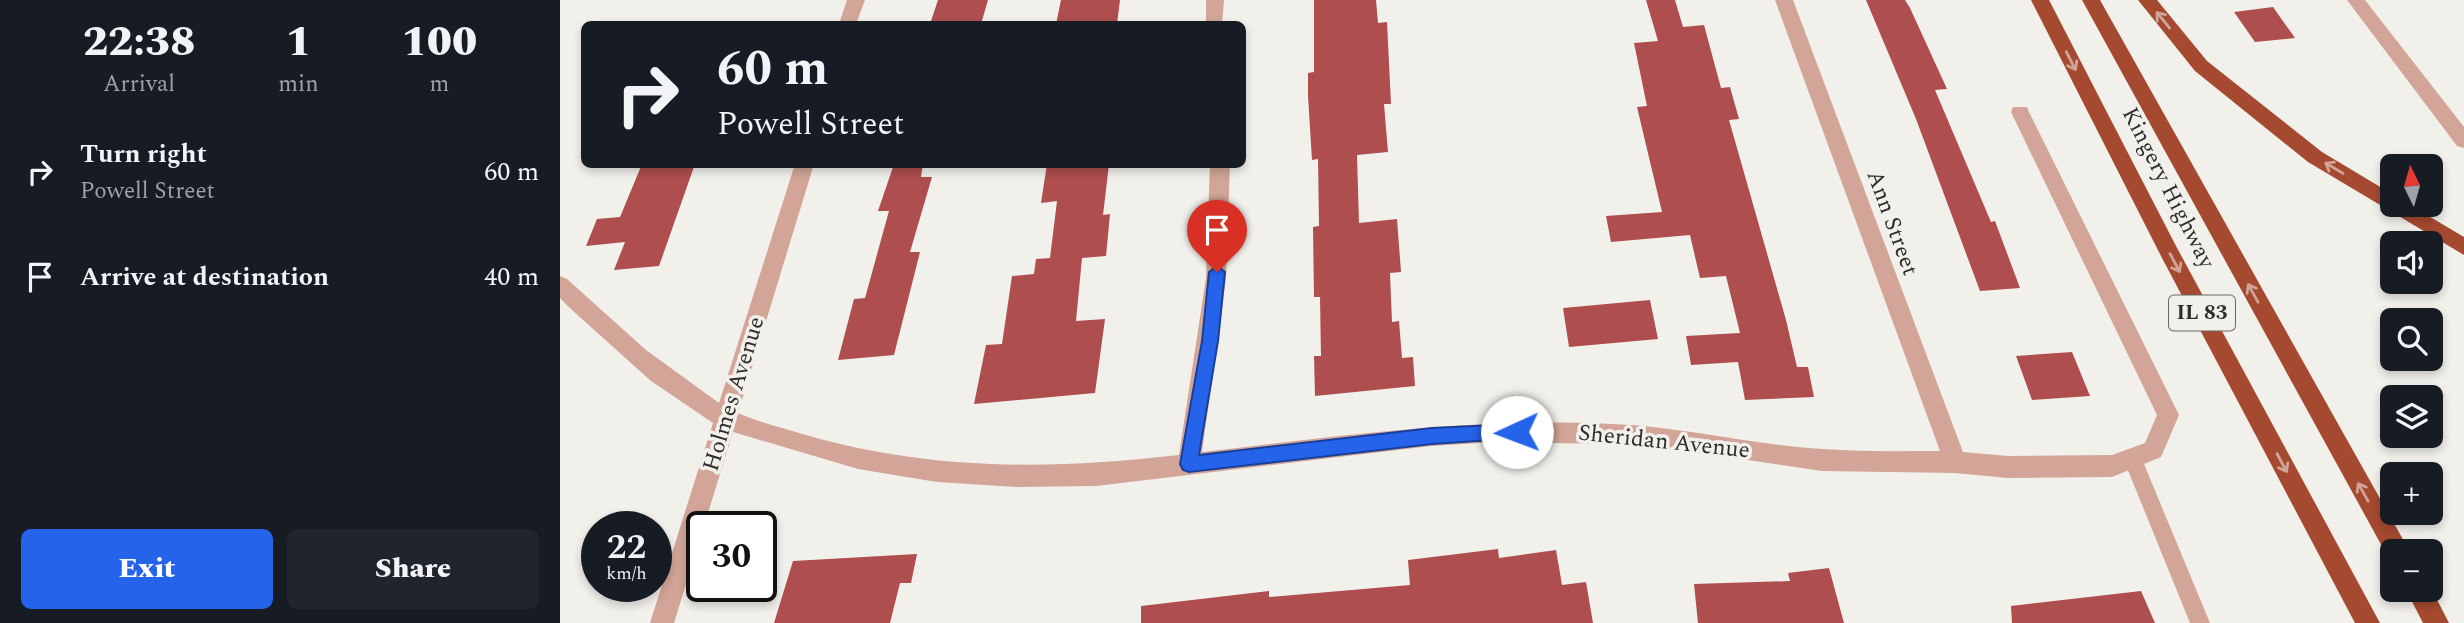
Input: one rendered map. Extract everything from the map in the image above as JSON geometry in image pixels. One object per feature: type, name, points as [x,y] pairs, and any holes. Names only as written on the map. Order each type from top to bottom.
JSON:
[{"type":"highway","name":"Kingery Highway","points":[[2040,0],[2169,252],[2368,623]]},
{"type":"highway","name":"Kingery Highway","points":[[2091,0],[2390,539]]},
{"type":"highway","points":[[2147,0],[2201,66],[2315,157],[2380,196]]},
{"type":"highway","points":[[2414,217],[2464,247]]},
{"type":"highway","points":[[2425,602],[2437,623]]},
{"type":"street","points":[[849,21],[856,0]]},
{"type":"street","points":[[1214,21],[1215,0]]},
{"type":"street","name":"Ann Street","points":[[1784,0],[1955,462]]},
{"type":"street","points":[[2356,0],[2464,141]]},
{"type":"street","name":"Sheridan Avenue","points":[[560,285],[654,370],[727,419],[815,449],[860,460],[953,475],[1043,478],[1096,475],[1432,436],[1561,432],[1673,439],[1822,460],[1955,462],[2008,467],[2112,466],[2153,450],[2168,415],[2020,112]]},
{"type":"street","name":"Holmes Avenue","points":[[662,623],[804,168]]},
{"type":"street","points":[[1189,464],[1212,327],[1219,249],[1220,168]]},
{"type":"lane","points":[[2132,458],[2200,623]]},
{"type":"building","points":[[938,0],[988,0],[982,21],[931,21]]},
{"type":"building","points":[[1061,0],[1120,0],[1117,21],[1057,21]]},
{"type":"building","points":[[1314,0],[1376,0],[1378,23],[1387,22],[1391,104],[1384,104],[1388,152],[1357,155],[1359,223],[1397,219],[1401,272],[1390,273],[1392,322],[1399,321],[1402,358],[1413,357],[1415,386],[1315,396],[1314,356],[1321,356],[1320,297],[1314,297],[1313,227],[1319,226],[1318,159],[1312,160],[1308,96],[1308,73],[1314,72]]},
{"type":"building","points":[[1646,0],[1675,0],[1683,27],[1704,25],[1721,88],[1730,87],[1739,119],[1729,120],[1797,367],[1808,367],[1814,397],[1745,400],[1738,362],[1691,365],[1686,336],[1740,333],[1726,276],[1700,278],[1690,235],[1611,242],[1606,216],[1662,212],[1637,107],[1647,106],[1634,43],[1658,41]]},
{"type":"building","points":[[1866,0],[1905,0],[1910,8],[1947,89],[1935,90],[1991,222],[1995,221],[2020,288],[1980,291],[1916,119]]},
{"type":"building","points":[[2273,7],[2295,38],[2255,42],[2234,12]]},
{"type":"building","points":[[640,168],[694,168],[659,266],[614,270],[625,242],[586,246],[597,219],[620,217]]},
{"type":"building","points":[[893,168],[922,168],[921,177],[932,177],[910,252],[920,252],[894,355],[838,360],[854,299],[865,298],[889,211],[878,211]]},
{"type":"building","points":[[1046,168],[1109,168],[1103,215],[1110,214],[1106,256],[1082,258],[1076,321],[1105,319],[1095,393],[974,404],[986,345],[1002,344],[1012,276],[1034,274],[1036,259],[1050,258],[1057,201],[1041,203]]},
{"type":"building","points":[[1650,300],[1658,339],[1569,347],[1563,308]]},
{"type":"building","points":[[2072,352],[2090,396],[2032,400],[2016,356]]},
{"type":"building","points":[[1498,549],[1499,558],[1556,550],[1562,585],[1586,582],[1593,623],[1141,623],[1141,606],[1269,591],[1269,597],[1410,585],[1408,560]]},
{"type":"building","points":[[917,554],[911,583],[900,583],[890,623],[774,623],[793,561]]},
{"type":"building","points":[[1829,568],[1844,623],[1698,623],[1694,584],[1790,581],[1788,573]]},
{"type":"building","points":[[2141,591],[2155,623],[2012,623],[2011,606]]},
{"type":"route","points":[[1217,272],[1210,341],[1189,464],[1432,436],[1517,432]]}]
